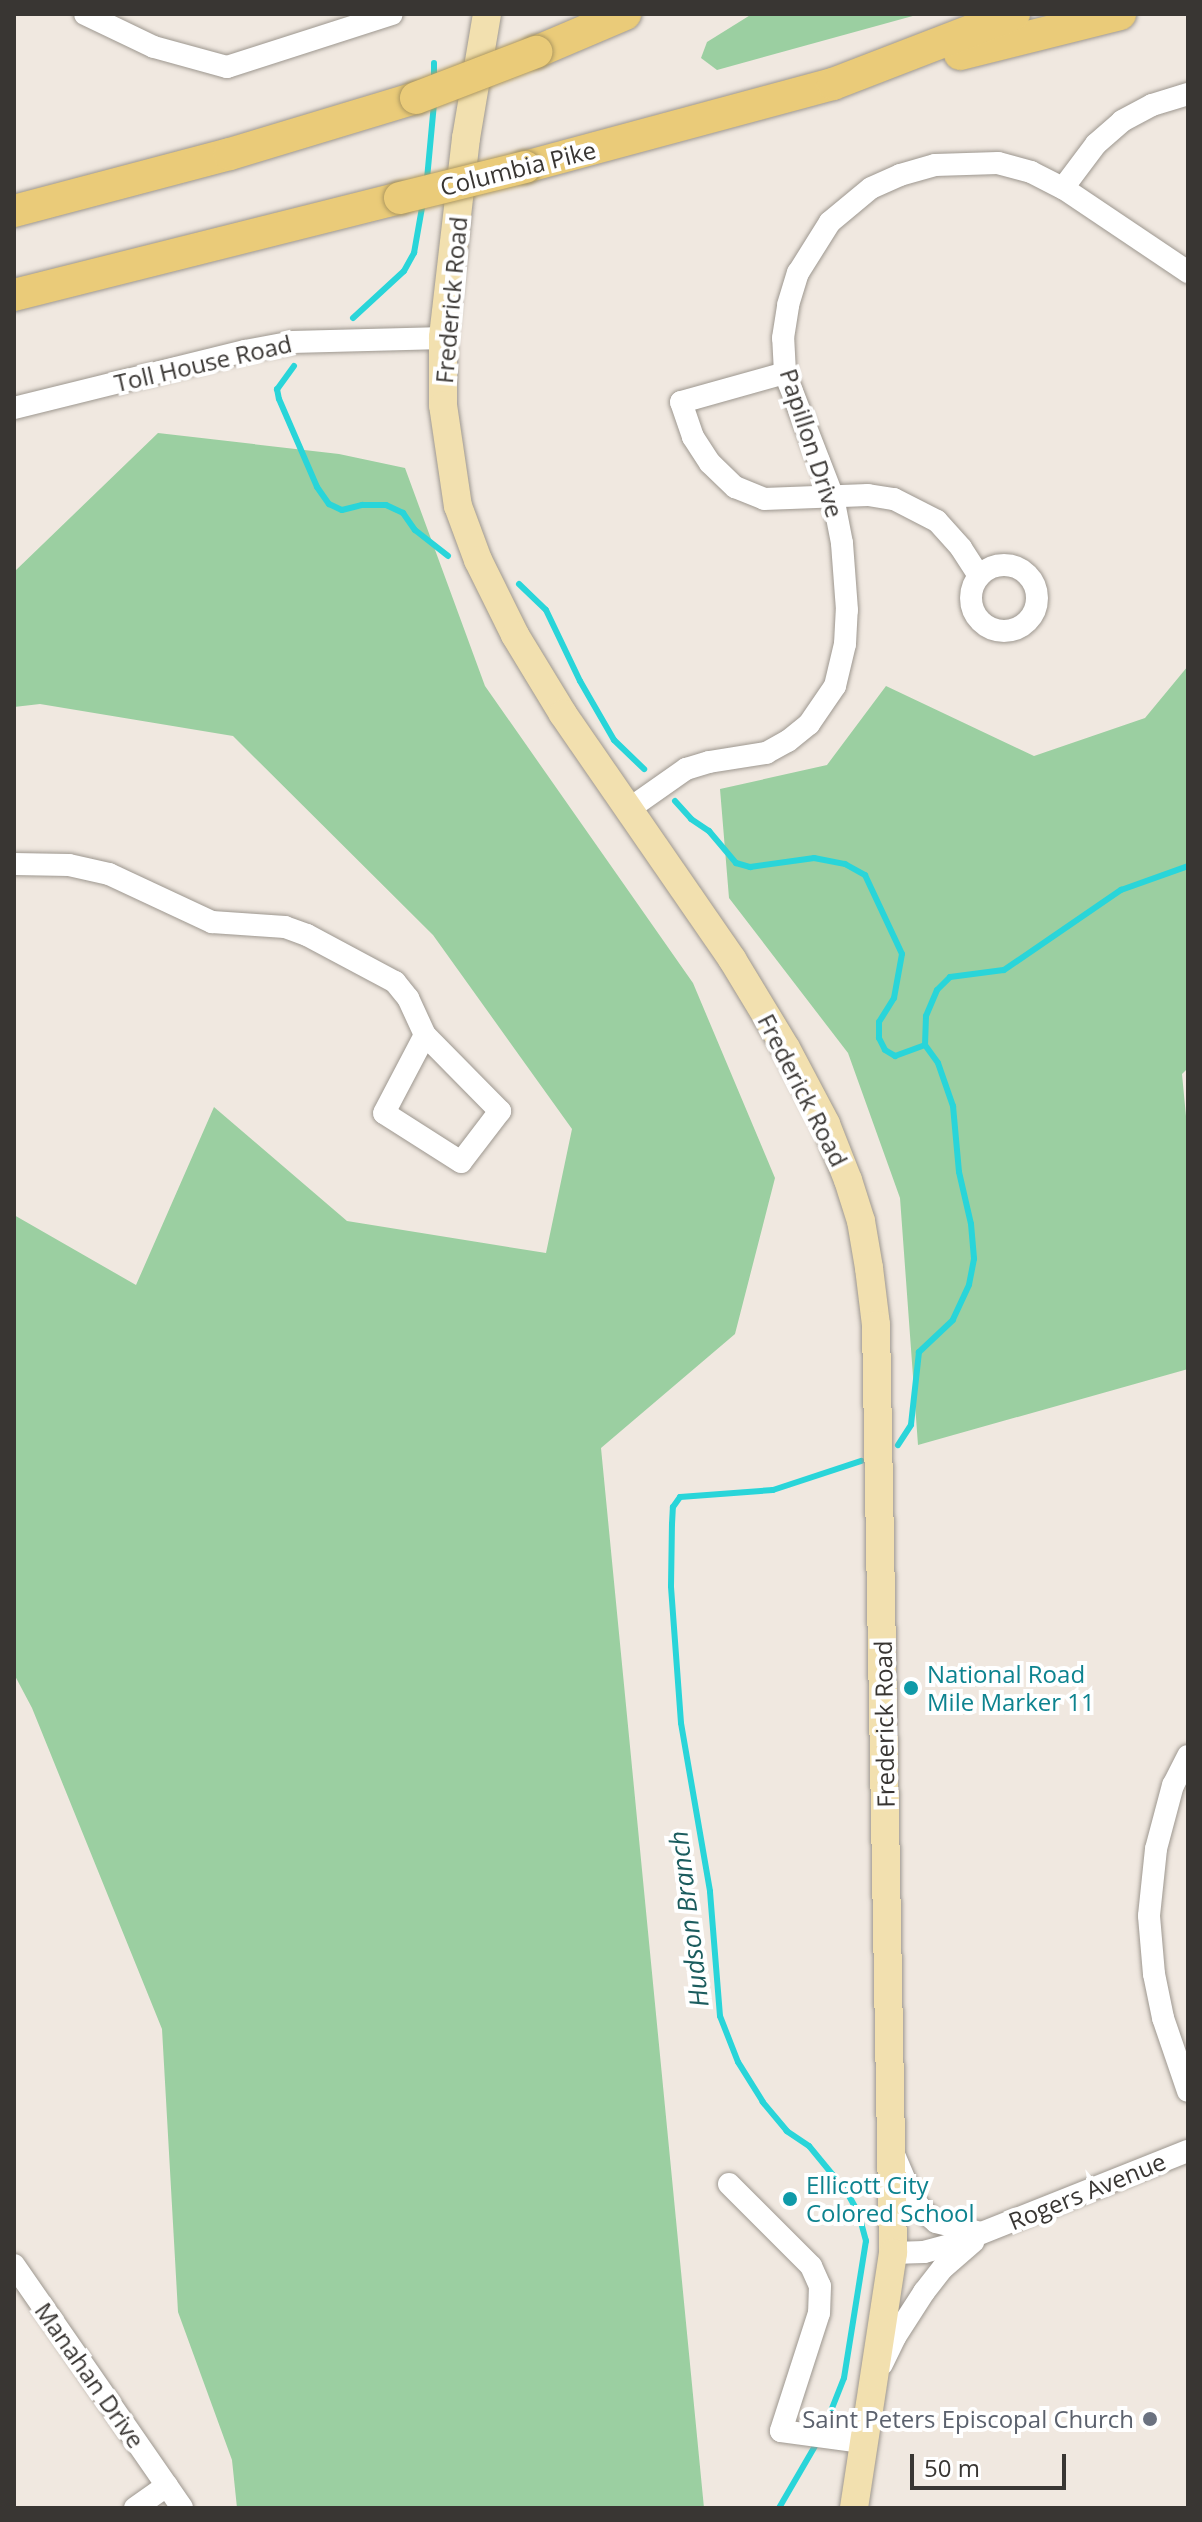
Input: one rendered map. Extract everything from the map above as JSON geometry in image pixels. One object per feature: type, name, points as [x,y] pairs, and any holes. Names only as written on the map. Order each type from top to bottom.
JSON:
[{"type":"highway","points":[[14,211],[230,154],[416,98],[625,14]]},
{"type":"highway","name":"Columbia Pike","points":[[14,295],[525,167],[833,84],[1014,14]]},
{"type":"highway","points":[[833,84],[1120,14]]},
{"type":"main road","name":"Frederick Road","points":[[487,14],[466,138],[443,338],[443,405],[458,506],[478,560],[515,635],[563,714],[732,959],[786,1048],[826,1124],[861,1221],[876,1325],[893,2253],[867,2410],[849,2440],[854,2508]]},
{"type":"street","points":[[85,14],[154,47],[227,67],[392,14]]},
{"type":"street","points":[[1063,188],[1096,144],[1122,121],[1152,105],[1188,94]]},
{"type":"street","name":"Papillon Drive","points":[[629,809],[686,769],[766,753],[799,732],[824,706],[838,677],[847,610],[842,543],[833,497],[785,373],[783,338],[788,305],[798,273],[830,222],[871,188],[935,165],[966,161],[998,163],[1031,172],[1063,188],[1188,272]]},
{"type":"street","name":"Toll House Road","points":[[14,408],[293,342],[443,338]]},
{"type":"street","points":[[785,373],[681,402],[693,437],[710,463],[735,487],[764,499],[894,499],[916,508],[937,521],[961,548],[979,576]]},
{"type":"street","points":[[14,864],[69,865],[109,874],[212,922],[285,927],[395,982],[408,998],[425,1035],[500,1111],[461,1162],[384,1113],[425,1035]]},
{"type":"street","points":[[1188,1756],[1173,1785],[1156,1849],[1149,1916],[1154,1974],[1163,2018],[1188,2091]]},
{"type":"street","points":[[893,2151],[912,2197],[923,2211],[936,2222],[954,2229],[982,2233]]},
{"type":"street","name":"Rogers Avenue","points":[[893,2253],[924,2252],[982,2233],[1188,2151]]},
{"type":"street","points":[[729,2184],[811,2266],[820,2286],[819,2313],[781,2431],[849,2440]]},
{"type":"street","points":[[867,2410],[895,2337],[943,2268],[982,2233]]},
{"type":"street","name":"Manahan Drive","points":[[14,2265],[182,2508]]},
{"type":"street","points":[[135,2508],[167,2486]]},
{"type":"green space","points":[[752,14],[920,14],[717,70],[701,58],[707,42]]},
{"type":"green space","points":[[158,433],[339,454],[405,468],[485,686],[693,983],[775,1178],[735,1334],[601,1448],[704,2508],[237,2508],[232,2460],[178,2312],[162,2029],[32,1708],[14,1674],[14,1215],[136,1285],[214,1107],[347,1221],[546,1253],[572,1129],[433,935],[233,736],[40,704],[14,707],[14,572]]},
{"type":"green space","points":[[1188,666],[1188,1068],[1182,1074],[1188,1137],[1188,1369],[918,1445],[900,1198],[848,1053],[729,898],[720,789],[827,765],[886,686],[1034,756],[1145,718]]},
{"type":"waterway","name":"Hudson Branch","points":[[434,63],[434,80]]},
{"type":"waterway","name":"Hudson Branch","points":[[427,179],[434,103]]},
{"type":"waterway","name":"Hudson Branch","points":[[353,318],[404,271],[414,253],[423,202]]},
{"type":"waterway","name":"Hudson Branch","points":[[294,366],[277,389],[279,399],[317,487],[329,504],[342,510],[362,505],[386,505],[403,513],[415,530],[448,556]]},
{"type":"waterway","name":"Hudson Branch","points":[[519,584],[546,610],[580,681],[614,740],[644,769]]},
{"type":"waterway","name":"Hudson Branch","points":[[675,801],[691,819],[709,831],[736,863],[750,867],[814,858],[845,864],[865,875],[902,954],[894,998],[879,1022],[879,1038],[885,1050],[895,1056],[925,1045],[938,1063],[953,1106],[959,1172],[971,1224],[974,1259],[969,1285],[953,1320],[919,1352],[911,1425],[898,1445]]},
{"type":"waterway","points":[[925,1045],[926,1016],[937,990],[950,977],[1004,970],[1121,890],[1188,866]]},
{"type":"waterway","name":"Hudson Branch","points":[[823,2431],[844,2378],[866,2241],[859,2214],[846,2191],[809,2146],[787,2131],[763,2102],[738,2062],[720,2016],[710,1891],[681,1723],[671,1586],[672,1524],[673,1507],[680,1497],[773,1490],[861,1461]]},
{"type":"waterway","name":"Hudson Branch","points":[[779,2508],[818,2441]]},
{"type":"place","name":"National Road Mile Marker 11","points":[[911,1688]]},
{"type":"place","name":"Ellicott City Colored School","points":[[790,2199]]},
{"type":"place","name":"Saint Peters Episcopal Church","points":[[1150,2419]]}]
